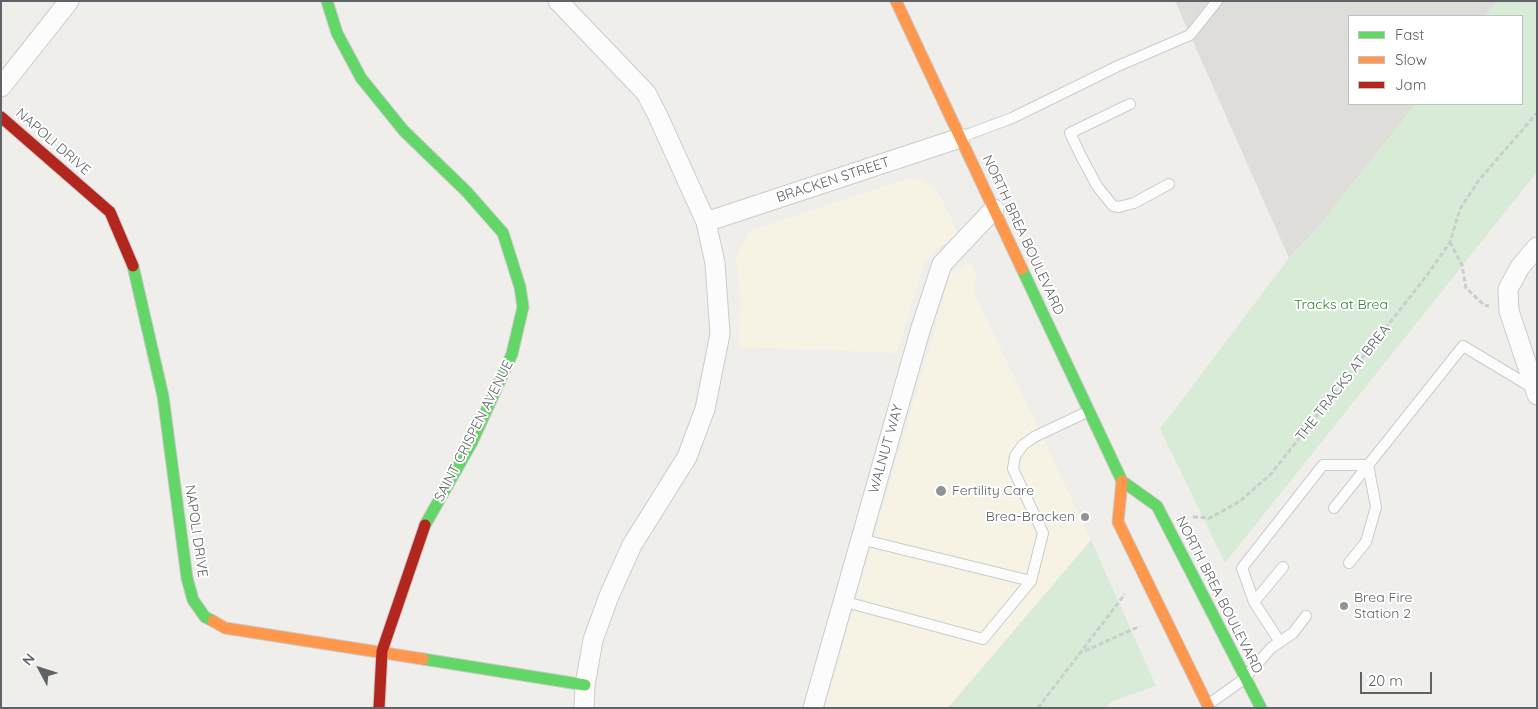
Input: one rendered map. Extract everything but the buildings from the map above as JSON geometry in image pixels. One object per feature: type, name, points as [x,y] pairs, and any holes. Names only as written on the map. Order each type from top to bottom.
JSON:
[{"type":"street","points":[[1,87],[69,1]]},
{"type":"street","name":"SAINT CRISPEN AVENUE","points":[[328,1],[337,32],[361,78],[404,131],[468,192],[502,234],[518,279],[523,308],[512,354],[472,442],[424,527],[382,651],[379,708]]},
{"type":"street","points":[[558,1],[646,93],[683,168],[706,222],[715,263],[720,334],[705,409],[687,457],[632,545],[609,596],[593,640],[585,685],[584,708]]},
{"type":"street","name":"NORTH BREA BOULEVARD","points":[[896,1],[1122,481],[1157,506],[1244,679],[1261,708]]},
{"type":"street","name":"NAPOLI DRIVE","points":[[1,117],[110,212],[136,273],[164,396],[186,578],[193,600],[205,617],[225,628],[382,651],[585,685]]},
{"type":"street","name":"BRACKEN STREET","points":[[706,222],[960,138]]},
{"type":"street","name":"WALNUT WAY","points":[[813,708],[860,539],[942,264],[994,209]]},
{"type":"street","points":[[1535,392],[1509,311],[1508,288],[1520,266],[1537,247]]},
{"type":"street","points":[[1122,481],[1118,522],[1141,573],[1164,614],[1208,706]]},
{"type":"lane","points":[[960,138],[1012,118],[1118,66],[1190,35],[1217,1]]},
{"type":"lane","points":[[1130,104],[1070,133],[1081,156],[1097,186],[1113,206],[1119,207],[1134,203],[1170,184]]},
{"type":"lane","points":[[1334,508],[1463,346],[1535,392]]},
{"type":"lane","points":[[842,601],[983,639],[1031,581],[1043,533],[1013,469],[1015,456],[1023,445],[1034,438],[1090,411]]},
{"type":"lane","points":[[1280,642],[1254,602],[1242,568],[1324,465],[1368,465]]},
{"type":"lane","points":[[1350,563],[1366,542],[1376,507],[1368,465]]},
{"type":"lane","points":[[860,539],[1031,581]]},
{"type":"lane","points":[[1254,602],[1283,567]]},
{"type":"lane","points":[[1208,706],[1244,679],[1271,648],[1293,632],[1306,616]]},
{"type":"path","name":"THE TRACKS AT BREA","points":[[1187,517],[1210,518],[1240,502],[1271,474],[1391,323],[1450,242],[1460,209],[1479,180],[1537,113]]},
{"type":"path","points":[[1450,242],[1462,265],[1466,288],[1484,305],[1509,311]]},
{"type":"path","points":[[1037,708],[1125,594]]},
{"type":"path","points":[[1077,655],[1164,614]]},
{"type":"shaded area","points":[[1175,1],[1497,1],[1486,15],[1348,15],[1348,105],[1415,105],[1314,232],[1289,258]]},
{"type":"shaded area","points":[[910,178],[925,181],[939,194],[959,235],[940,246],[925,262],[897,353],[739,347],[740,298],[736,257],[749,231]]},
{"type":"shaded area","points":[[970,262],[976,274],[973,290],[1091,540],[948,708],[825,708],[950,275]]},
{"type":"green space","name":"Tracks at Brea","points":[[1497,1],[1537,1],[1537,172],[1225,563],[1160,429],[1289,258],[1314,232],[1415,105],[1523,105],[1523,15],[1486,15]]},
{"type":"green space","points":[[1091,540],[1156,686],[1112,701],[1106,708],[948,708]]},
{"type":"traffic: fast","points":[[327,1],[337,33],[361,78],[404,131],[467,192],[503,233],[520,287],[523,307],[512,354],[472,442],[425,525]]},
{"type":"traffic: fast","points":[[133,266],[163,396],[187,578],[193,600],[205,617],[213,621]]},
{"type":"traffic: fast","points":[[1022,269],[1122,481],[1157,506],[1261,708]]},
{"type":"traffic: fast","points":[[423,659],[585,685]]},
{"type":"traffic: slow","points":[[896,1],[1022,269]]},
{"type":"traffic: slow","points":[[1122,481],[1118,522],[1209,708]]},
{"type":"traffic: slow","points":[[213,621],[225,628],[423,659]]},
{"type":"traffic: jam","points":[[1,117],[110,212],[133,266]]},
{"type":"traffic: jam","points":[[379,708],[382,651],[425,525]]},
{"type":"place","name":"Fertility Care","points":[[941,491]]},
{"type":"place","name":"Brea-Bracken","points":[[1085,517]]},
{"type":"place","name":"Brea Fire Station 2","points":[[1344,606]]}]
